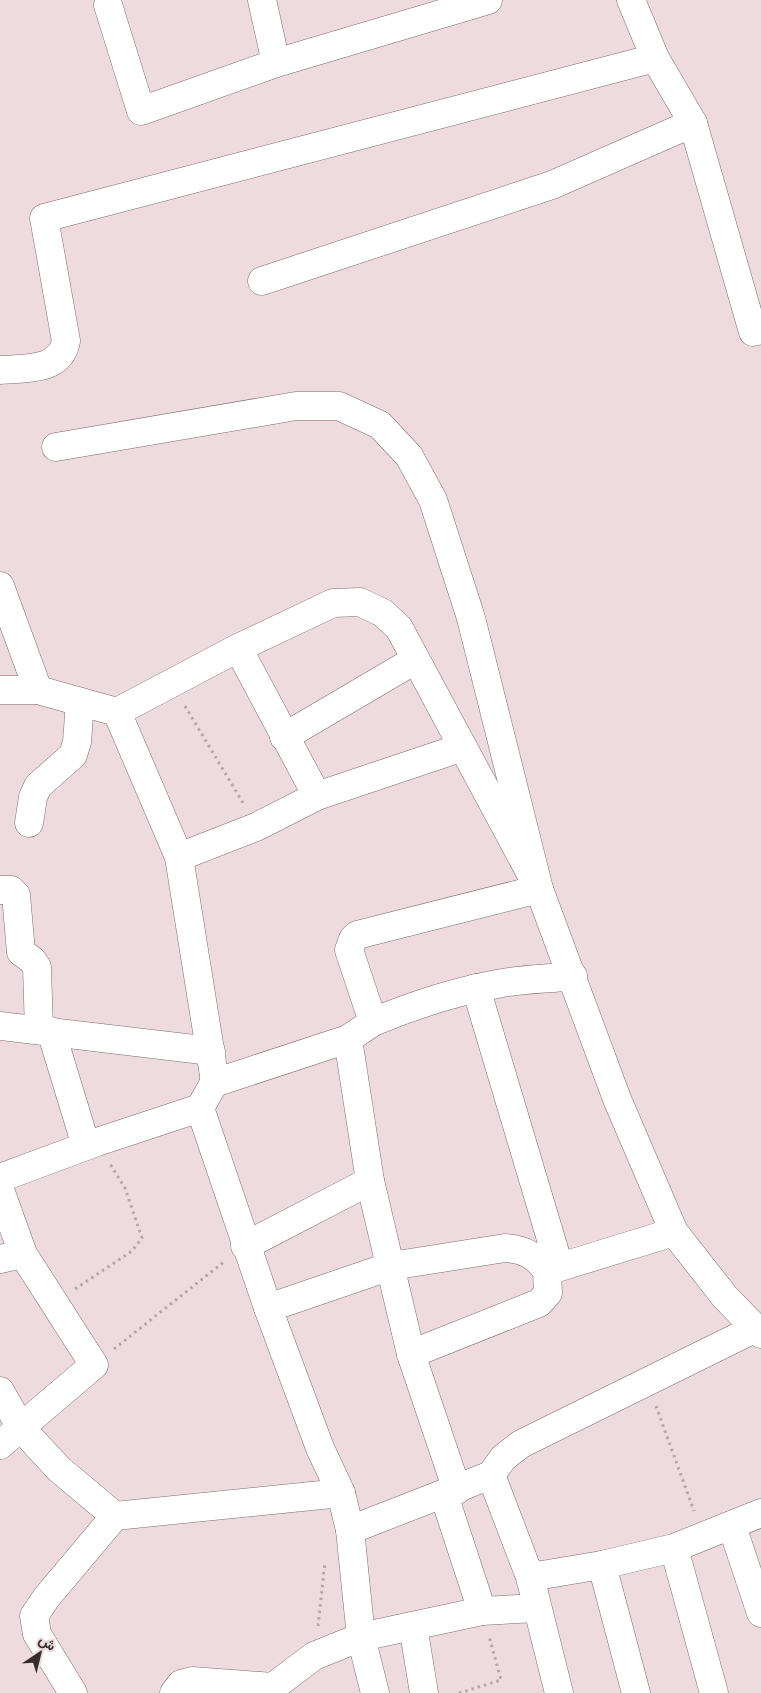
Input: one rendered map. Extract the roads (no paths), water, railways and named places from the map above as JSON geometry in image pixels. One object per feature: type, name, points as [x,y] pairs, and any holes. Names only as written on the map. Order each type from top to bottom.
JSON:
[{"type":"street","points":[[262,0],[276,63]]},
{"type":"street","points":[[108,5],[141,110],[276,63],[488,0]]},
{"type":"street","points":[[631,0],[655,58],[693,123],[753,332],[761,330]]},
{"type":"street","points":[[0,370],[47,365],[58,359],[65,348],[66,341],[44,218],[655,58]]},
{"type":"street","points":[[262,281],[552,185],[693,123]]},
{"type":"street","points":[[56,447],[296,406],[340,406],[380,425],[409,456],[433,500],[471,618],[539,889]]},
{"type":"street","points":[[0,586],[38,690]]},
{"type":"street","points":[[0,690],[38,690],[117,712],[238,648],[333,603],[360,602],[383,613],[399,628],[539,889],[573,976],[616,1100],[674,1232],[697,1264],[758,1331],[647,1382],[521,1444],[503,1458],[491,1475],[350,1530]]},
{"type":"street","points":[[238,648],[317,796]]},
{"type":"street","points":[[284,737],[415,660]]},
{"type":"street","points":[[30,823],[33,797],[38,786],[73,755],[77,742],[80,702]]},
{"type":"street","points":[[0,1178],[92,1144],[200,1108],[214,1083],[211,1051],[179,857],[117,712]]},
{"type":"street","points":[[179,857],[256,827],[317,796],[463,747]]},
{"type":"street","points":[[373,1022],[349,954],[349,947],[357,935],[539,889]]},
{"type":"street","points":[[0,890],[11,890],[16,895],[21,952],[37,967],[45,1030],[92,1144]]},
{"type":"street","points":[[214,1083],[348,1039],[373,1022],[429,1000],[498,984],[573,976]]},
{"type":"street","points":[[411,1354],[539,1303],[548,1293],[553,1269],[476,988]]},
{"type":"street","points":[[0,1026],[211,1051]]},
{"type":"street","points":[[348,1039],[370,1181],[411,1354],[451,1492],[482,1611]]},
{"type":"street","points":[[200,1108],[245,1246],[320,1448],[341,1493],[350,1530],[361,1637],[375,1693]]},
{"type":"street","points":[[245,1246],[370,1181]]},
{"type":"street","points":[[0,1190],[11,1257],[54,1303],[94,1365],[0,1445]]},
{"type":"street","points":[[553,1269],[674,1232]]},
{"type":"street","points":[[268,1308],[391,1266],[505,1248],[516,1249],[533,1255],[553,1269]]},
{"type":"street","points":[[0,1391],[21,1428],[58,1469],[115,1516]]},
{"type":"street","points":[[491,1475],[530,1578],[558,1693]]},
{"type":"street","points":[[73,1693],[37,1634],[34,1616],[42,1603],[115,1516],[341,1493]]},
{"type":"street","points":[[530,1578],[602,1565],[674,1548],[761,1513]]},
{"type":"street","points":[[732,1526],[761,1613]]},
{"type":"street","points":[[674,1548],[714,1693]]},
{"type":"street","points":[[602,1565],[636,1693]]},
{"type":"street","points":[[174,1693],[180,1684],[192,1681],[273,1690],[314,1656],[361,1637],[482,1611],[537,1608]]},
{"type":"street","points":[[413,1626],[424,1693]]}]
